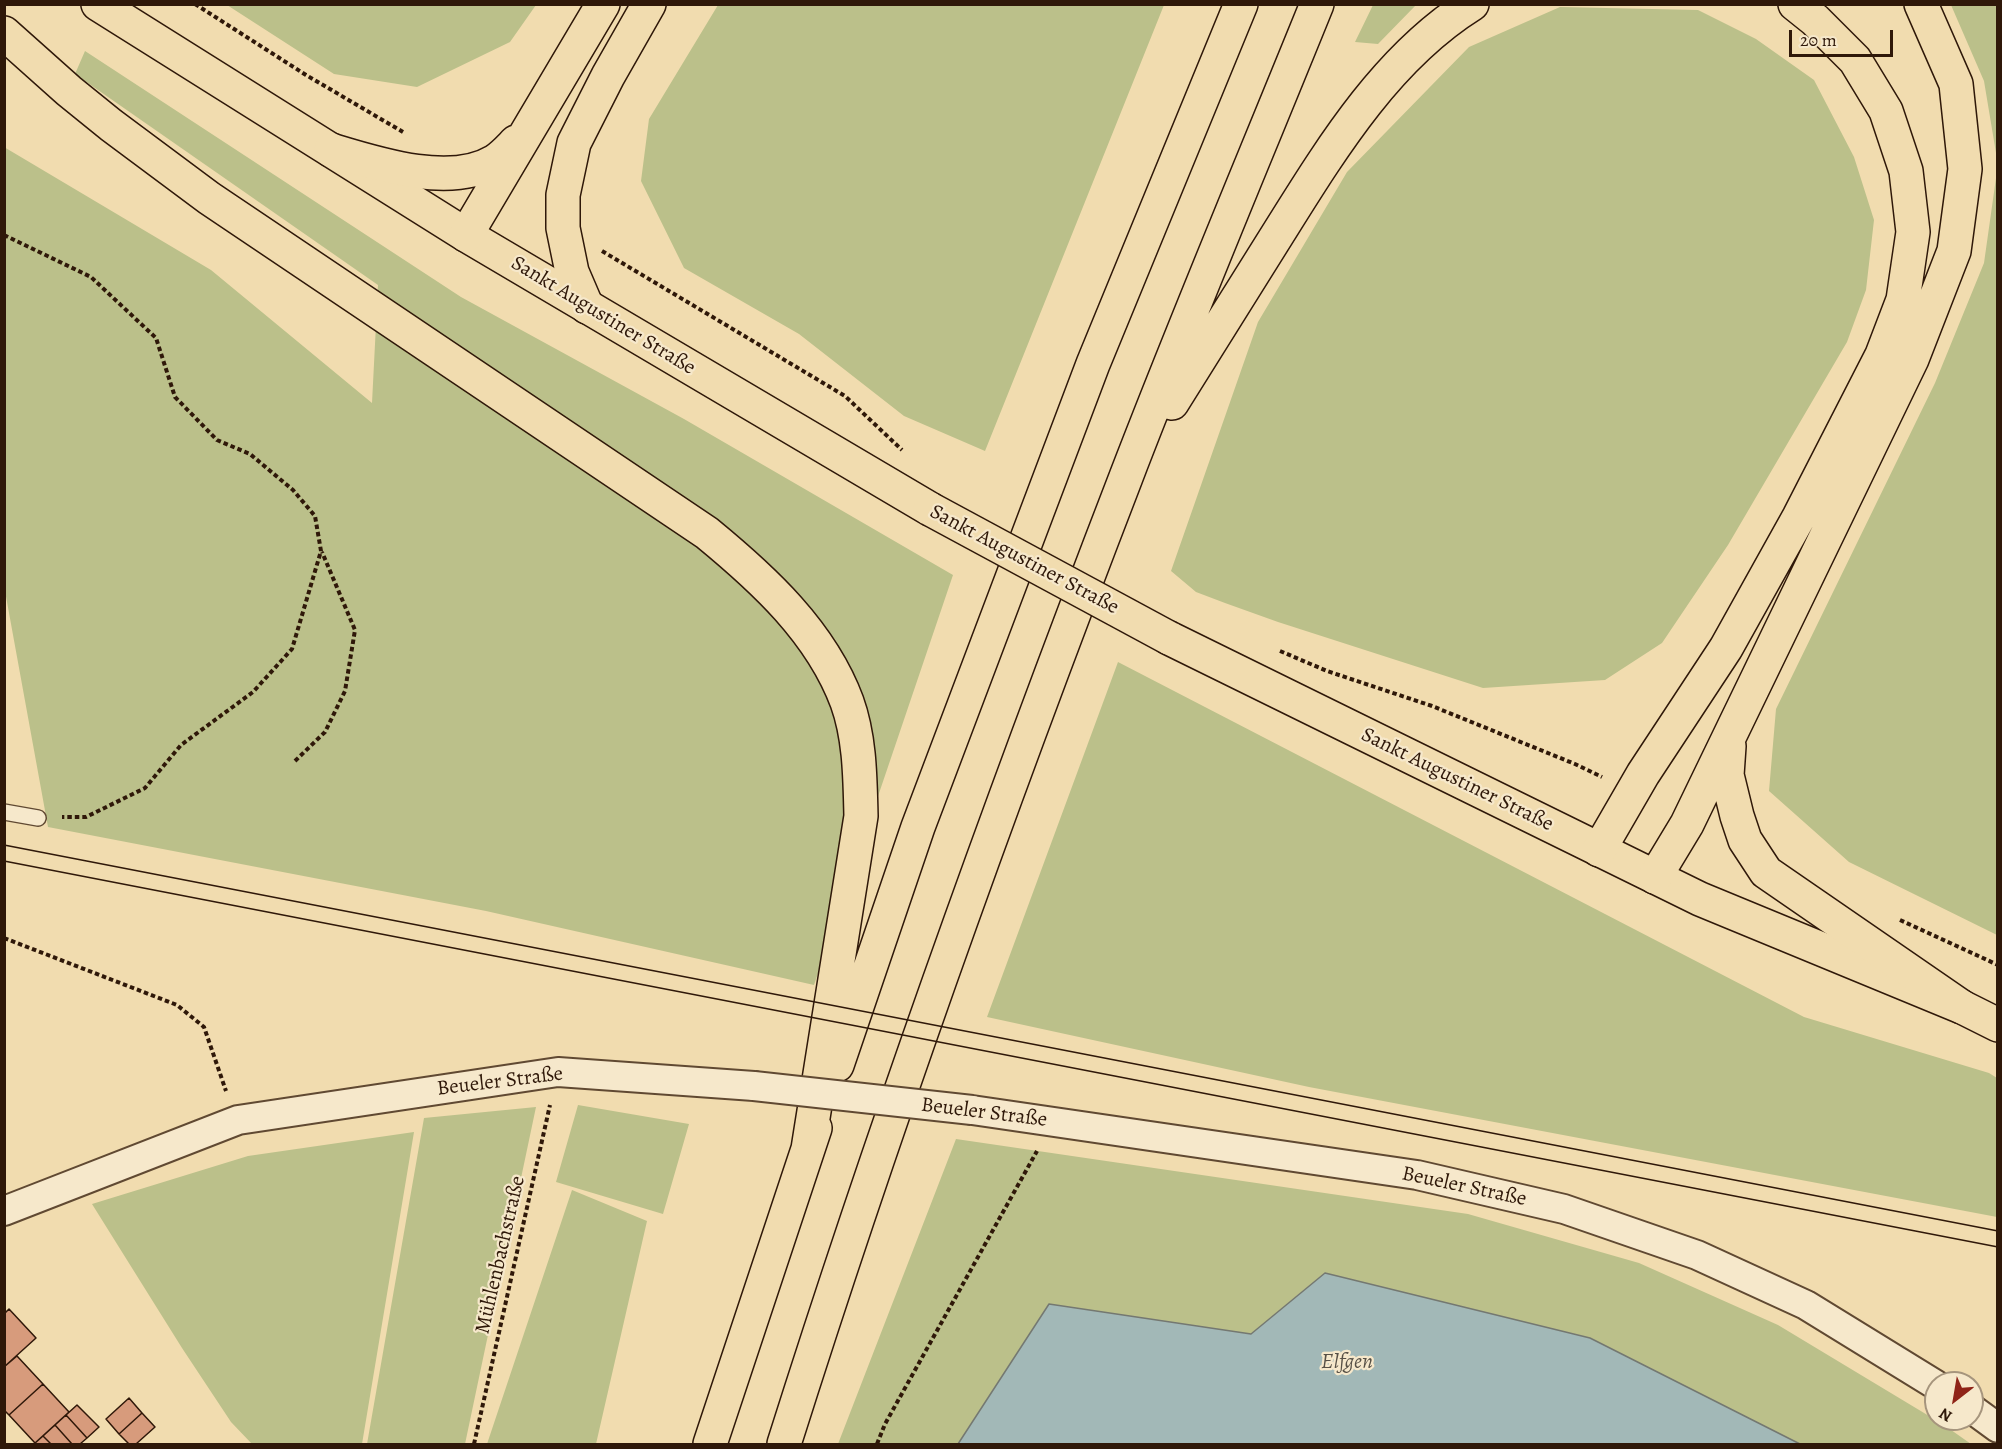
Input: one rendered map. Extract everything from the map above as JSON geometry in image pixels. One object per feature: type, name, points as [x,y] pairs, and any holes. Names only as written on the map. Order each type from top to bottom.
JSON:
[{"type":"main road","name":"Sankt Augustiner Straße","points":[[98,4],[466,235],[587,307],[930,509],[1169,638],[1700,899],[1962,1007],[1998,1025]]},
{"type":"main road","points":[[466,235],[603,4]]},
{"type":"main road","points":[[587,307],[572,272],[563,228],[563,195],[574,143],[608,76],[649,4]]},
{"type":"main road","points":[[710,1444],[918,827],[1084,386],[1241,4]]},
{"type":"main road","points":[[784,1444],[833,1291],[984,855],[1127,476],[1317,4]]},
{"type":"main road","points":[[1127,476],[1296,205],[1340,139],[1389,75],[1429,38],[1472,4]]},
{"type":"main road","points":[[1599,850],[1633,792],[1726,648],[1799,517],[1882,355],[1903,300],[1913,232],[1906,171],[1886,111],[1855,60],[1815,20],[1795,4]]},
{"type":"main road","points":[[1655,877],[1687,824],[1912,359],[1954,251],[1965,169],[1956,84],[1921,4]]},
{"type":"main road","points":[[4,33],[69,91],[209,198],[707,533],[744,564],[804,627],[830,668],[847,702],[860,767],[861,816],[808,1149]]},
{"type":"main road","points":[[331,150],[392,169],[449,173],[469,171],[495,161],[526,132]]},
{"type":"main road","points":[[1730,737],[1727,775],[1737,816],[1745,840],[1766,872],[1962,1007]]},
{"type":"street","name":"Beueler Straße","points":[[4,1211],[238,1120],[558,1072],[754,1086],[972,1110],[1417,1175],[1564,1209],[1697,1255],[1806,1305],[1924,1378]]},
{"type":"street","points":[[1984,1418],[1998,1428]]},
{"type":"lane","points":[[4,812],[38,818]]},
{"type":"path","points":[[4,235],[91,277],[156,338],[175,397],[217,440],[250,454],[293,490],[315,516],[321,551],[355,630],[345,691],[325,732],[295,761]]},
{"type":"path","points":[[38,818],[86,817],[145,788],[181,745],[253,692],[292,649],[321,551]]},
{"type":"path","points":[[1276,650],[1326,671],[1432,706],[1575,764],[1633,792]]},
{"type":"path","points":[[1898,919],[1998,965]]},
{"type":"path","points":[[4,938],[177,1005],[204,1027],[238,1120]]},
{"type":"path","name":"Mühlenbachstraße","points":[[474,1444],[558,1072]]},
{"type":"path","points":[[877,1444],[885,1424],[1053,1122]]},
{"type":"green space","points":[[1373,4],[1416,5],[1378,44],[1355,42]]},
{"type":"green space","points":[[227,5],[536,5],[510,42],[417,87],[334,74]]},
{"type":"green space","points":[[718,5],[1164,5],[985,451],[904,416],[799,334],[684,268],[641,181],[649,119]]},
{"type":"green space","points":[[1951,5],[1997,5],[1997,159],[1984,81]]},
{"type":"green space","points":[[1560,7],[1698,10],[1756,39],[1814,80],[1854,157],[1874,220],[1866,290],[1847,342],[1728,545],[1662,643],[1605,680],[1483,688],[1278,622],[1196,592],[1171,571],[1258,322],[1347,172],[1469,47]]},
{"type":"green space","points":[[85,51],[461,297],[684,419],[953,575],[814,985],[486,911],[48,827],[5,591],[4,147],[211,270],[372,403],[378,285],[75,74]]},
{"type":"green space","points":[[1997,171],[1998,935],[1849,862],[1769,791],[1776,709],[1935,383],[1984,263]]},
{"type":"green space","points":[[1118,662],[1804,1017],[1989,1073],[1997,1078],[1997,1217],[1309,1087],[987,1017]]},
{"type":"green space","points":[[578,1105],[689,1124],[663,1214],[556,1182]]},
{"type":"green space","points":[[536,1107],[465,1444],[367,1444],[424,1118]]},
{"type":"green space","points":[[414,1132],[362,1444],[252,1444],[231,1422],[92,1204],[248,1156]]},
{"type":"green space","points":[[956,1139],[1468,1214],[1639,1263],[1778,1325],[1924,1413],[1924,1431],[1953,1431],[1971,1444],[1800,1444],[1590,1338],[1325,1273],[1251,1334],[1049,1304],[958,1444],[838,1444]]},
{"type":"green space","points":[[572,1190],[647,1221],[596,1444],[487,1444]]},
{"type":"water","name":"Elfgen","points":[[1325,1273],[1590,1338],[1800,1444],[958,1444],[1049,1304],[1251,1334]]},
{"type":"building","points":[[9,1309],[36,1338],[4,1367],[4,1314]]},
{"type":"building","points":[[17,1356],[43,1384],[9,1415],[4,1410],[4,1367]]},
{"type":"building","points":[[43,1384],[69,1412],[35,1443],[9,1415]]},
{"type":"building","points":[[129,1398],[142,1413],[119,1434],[106,1419]]},
{"type":"building","points":[[77,1405],[99,1427],[87,1438],[66,1415]]},
{"type":"building","points":[[142,1413],[155,1427],[136,1444],[129,1444],[119,1434]]},
{"type":"building","points":[[66,1415],[87,1438],[80,1444],[72,1444],[55,1425]]},
{"type":"building","points":[[55,1425],[72,1444],[51,1444],[43,1436]]},
{"type":"building","points":[[43,1436],[51,1444],[34,1444]]},
{"type":"tram line","points":[[4,845],[1998,1231]]},
{"type":"tram line","points":[[4,861],[1998,1247]]}]
